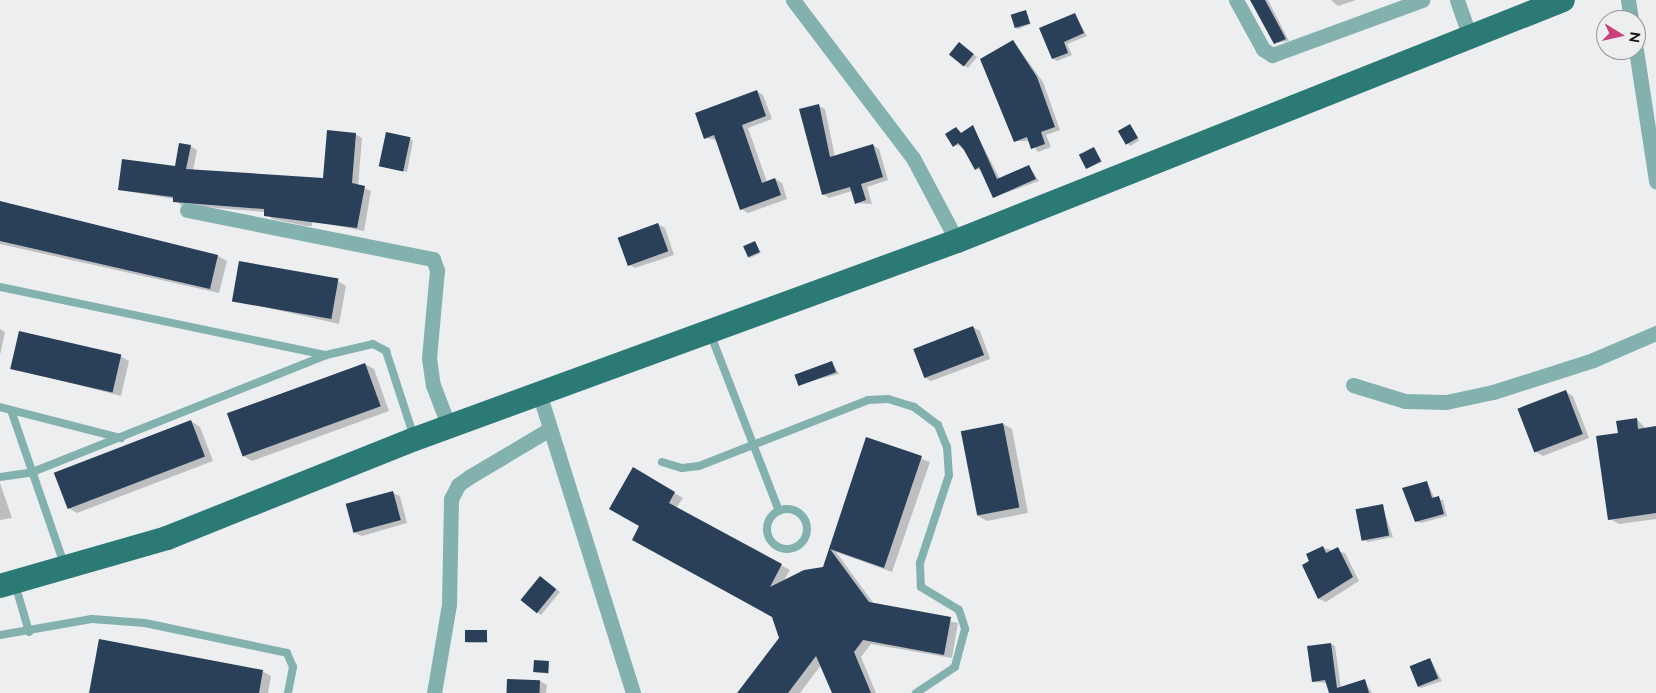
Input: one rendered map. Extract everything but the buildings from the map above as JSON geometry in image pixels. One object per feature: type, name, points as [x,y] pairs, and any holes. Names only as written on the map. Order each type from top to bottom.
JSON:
[{"type":"main road","points":[[8,585],[66,571],[167,538],[415,439],[540,396],[957,242],[1471,40],[1563,0]]},
{"type":"street","points":[[793,0],[913,158],[957,242]]},
{"type":"street","points":[[1236,0],[1263,49],[1272,55],[1422,0]]},
{"type":"street","points":[[1457,0],[1471,40]]},
{"type":"street","points":[[1638,60],[1656,182]]},
{"type":"street","points":[[187,210],[433,259],[437,270],[429,358],[433,385],[449,427]]},
{"type":"street","points":[[1353,386],[1405,401],[1446,402],[1493,392],[1592,360],[1656,333]]},
{"type":"street","points":[[540,396],[633,693]]},
{"type":"street","points":[[434,693],[449,604],[451,500],[458,485],[469,477],[550,429]]},
{"type":"lane","points":[[0,287],[326,355]]},
{"type":"lane","points":[[710,333],[752,447],[779,511]]},
{"type":"lane","points":[[0,477],[30,473],[326,355],[380,346],[415,439]]},
{"type":"lane","points":[[662,462],[682,468],[699,466],[752,447],[868,400],[888,399],[914,407],[938,425],[948,447],[949,475],[920,563],[921,587],[959,610],[966,629],[955,667],[916,693]]},
{"type":"lane","points":[[0,407],[121,438]]},
{"type":"lane","points":[[11,410],[30,473],[66,571]]},
{"type":"lane","points":[[779,511],[800,514],[807,523],[801,544],[790,549],[779,548],[767,529],[779,511]]},
{"type":"lane","points":[[8,585],[29,632]]},
{"type":"lane","points":[[0,635],[115,618],[287,653],[293,667],[288,693]]}]
